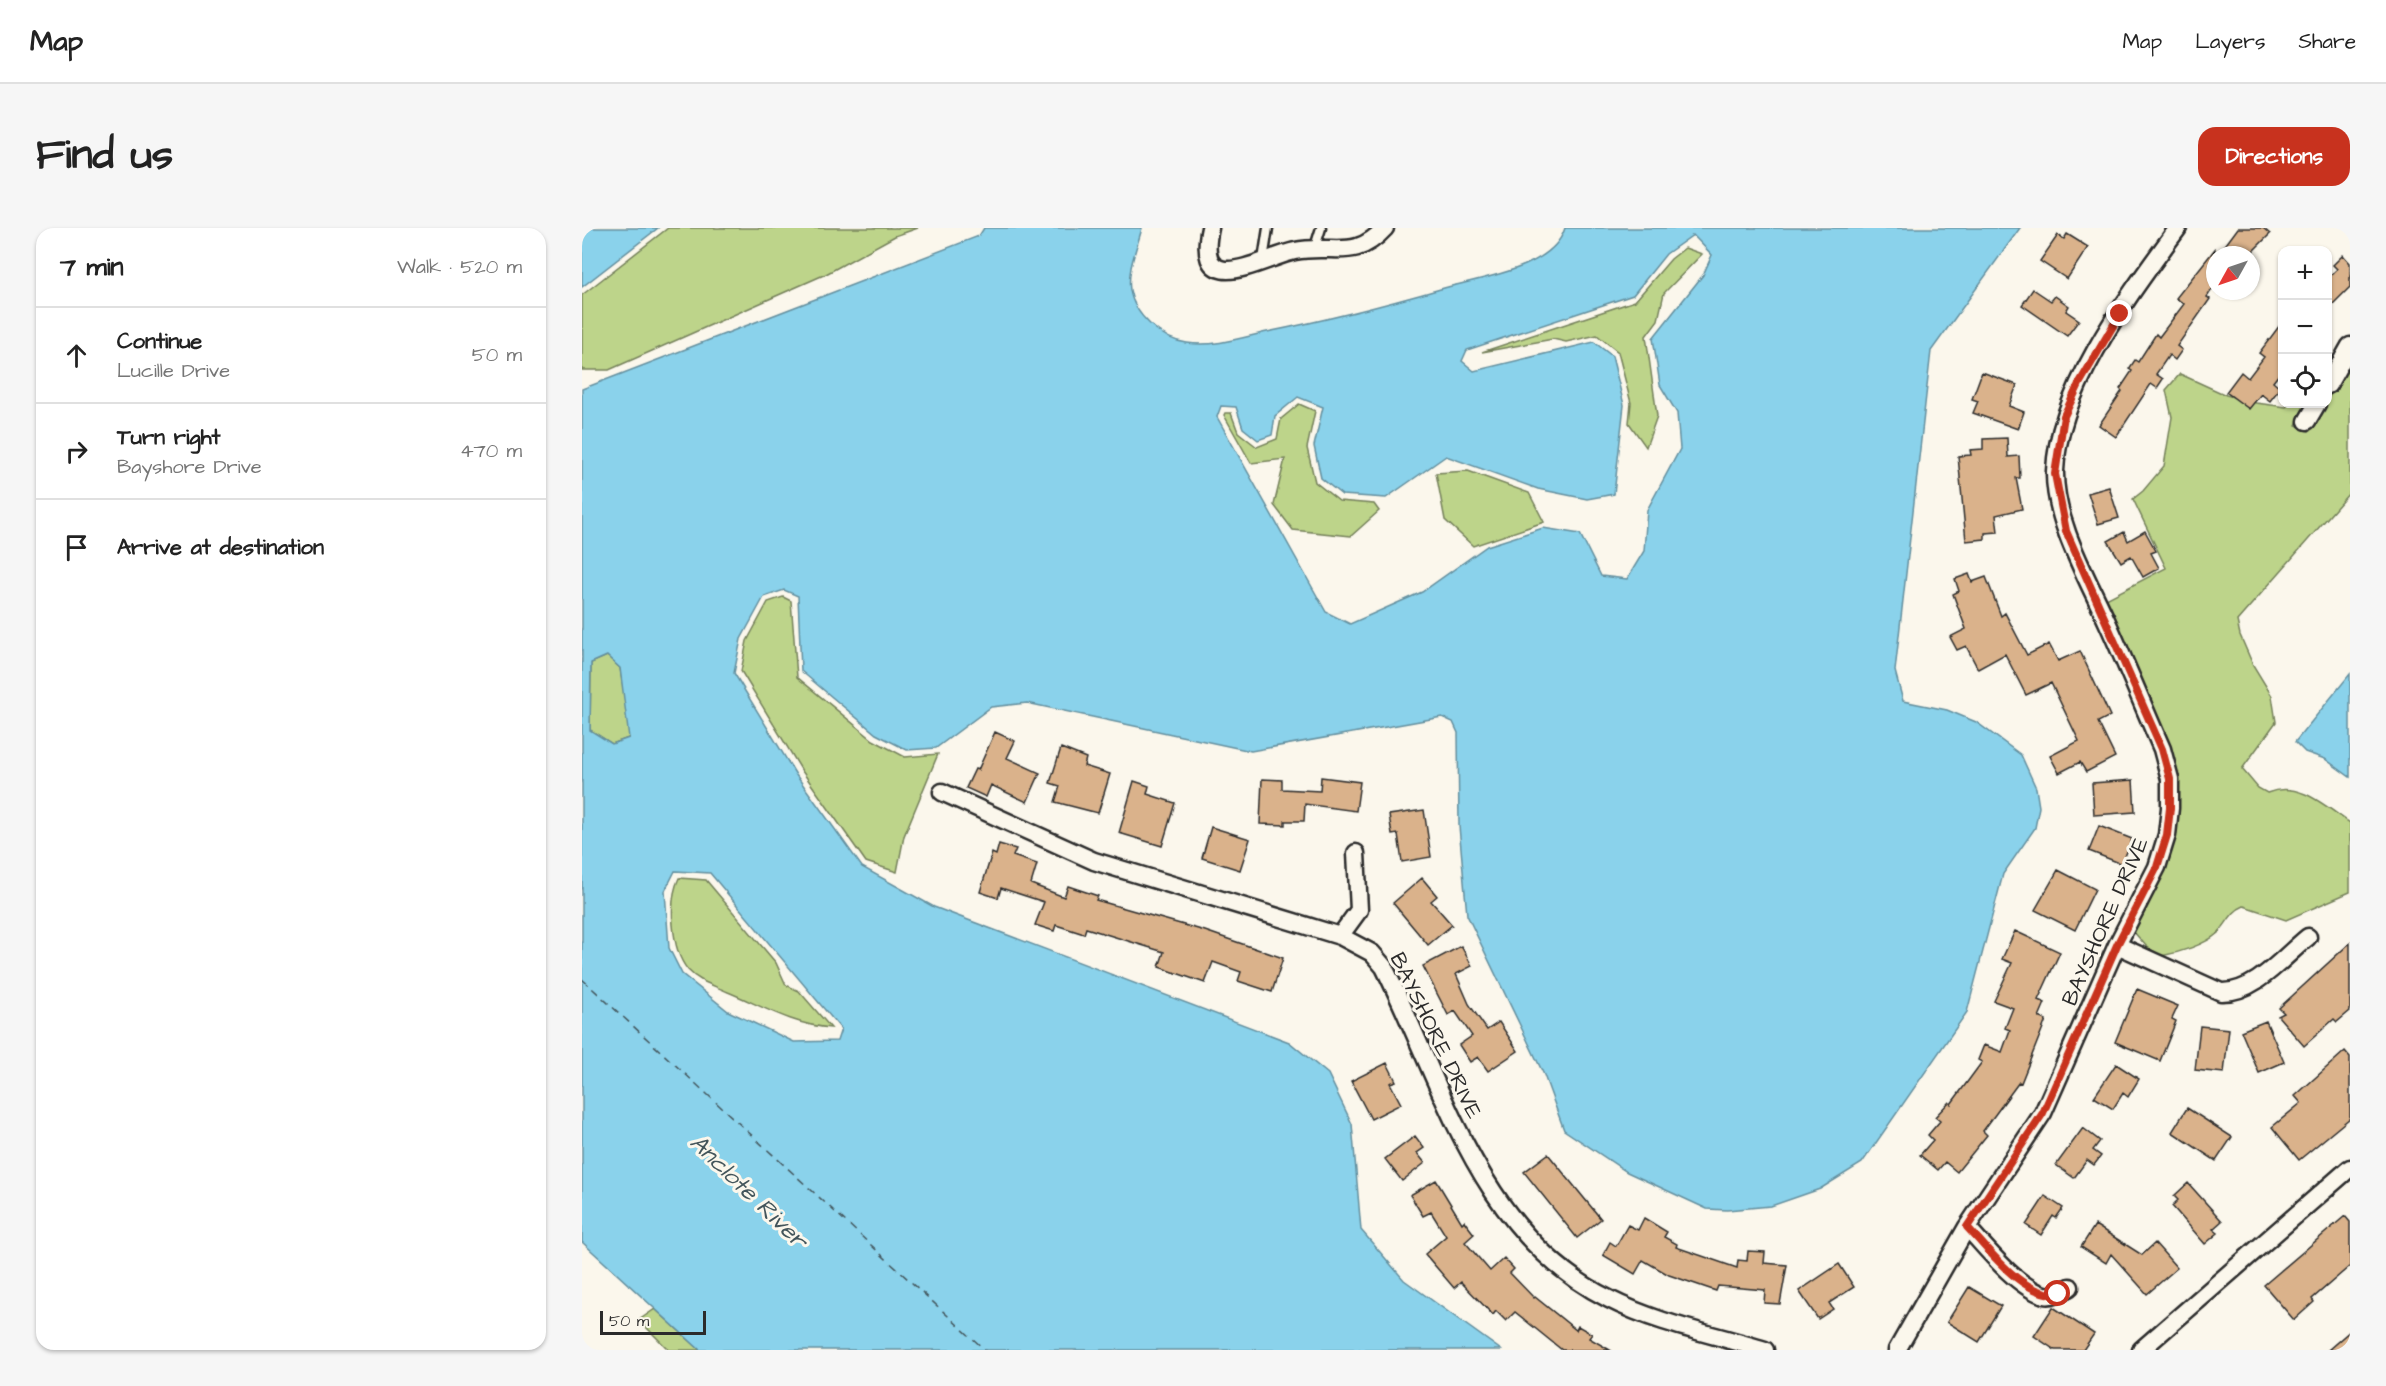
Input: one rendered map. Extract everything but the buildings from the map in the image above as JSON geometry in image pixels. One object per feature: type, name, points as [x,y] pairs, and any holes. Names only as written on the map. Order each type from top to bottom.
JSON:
[{"type":"street","points":[[1210,228],[1206,245],[1209,259],[1217,267],[1231,272],[1246,269],[1263,260],[1315,247],[1356,249],[1374,240],[1385,228]]},
{"type":"street","name":"BAYSHORE DRIVE","points":[[1897,1350],[1967,1227],[2043,1113],[2117,945],[2160,856],[2167,835],[2170,779],[2162,749],[2066,531],[2055,474],[2064,416],[2079,384],[2120,314],[2178,228]]},
{"type":"street","points":[[2332,378],[2350,346]]},
{"type":"street","points":[[2307,421],[2315,408]]},
{"type":"street","name":"BAYSHORE DRIVE","points":[[942,792],[1094,861],[1356,942],[1372,953],[1384,967],[1460,1132],[1495,1198],[1516,1226],[1545,1255],[1572,1277],[1608,1299],[1639,1313],[1765,1350]]},
{"type":"street","points":[[1340,936],[1359,910],[1356,853]]},
{"type":"street","points":[[2117,945],[2221,992],[2232,993],[2250,986],[2308,937]]},
{"type":"street","points":[[2141,1350],[2350,1168]]},
{"type":"street","points":[[1967,1227],[2009,1273],[2045,1295],[2058,1294],[2070,1287]]},
{"type":"lane","points":[[1263,260],[1268,228]]},
{"type":"lane","points":[[1315,247],[1322,228]]},
{"type":"green space","points":[[668,228],[918,228],[895,236],[826,274],[609,370],[582,370],[582,295]]},
{"type":"green space","points":[[1685,248],[1702,254],[1664,293],[1658,320],[1646,336],[1657,416],[1646,447],[1629,423],[1631,403],[1618,352],[1597,335],[1566,342],[1553,339],[1482,352],[1635,301],[1671,259]]},
{"type":"green space","points":[[2350,361],[2350,492],[2237,621],[2240,635],[2253,665],[2272,696],[2276,722],[2242,769],[2258,788],[2267,793],[2279,790],[2301,792],[2350,823],[2350,892],[2286,920],[2244,906],[2236,911],[2213,937],[2191,948],[2161,956],[2147,947],[2133,931],[2178,778],[2170,745],[2106,599],[2166,568],[2133,499],[2143,491],[2164,466],[2172,417],[2166,390],[2180,374],[2226,395],[2278,406],[2278,408],[2306,408],[2296,425],[2309,431],[2322,408],[2332,408],[2332,392]]},
{"type":"green space","points":[[1299,404],[1315,411],[1307,448],[1315,482],[1339,501],[1374,504],[1379,511],[1351,536],[1293,530],[1274,505],[1285,459],[1251,463],[1224,415],[1231,413],[1238,432],[1257,447],[1277,439],[1281,419]]},
{"type":"green space","points":[[1468,471],[1529,493],[1544,522],[1473,546],[1445,520],[1436,473]]},
{"type":"green space","points":[[783,597],[791,601],[797,677],[873,740],[905,757],[938,754],[904,836],[897,872],[866,862],[802,771],[741,671],[747,641],[768,602]]},
{"type":"green space","points":[[607,656],[620,668],[631,737],[612,744],[590,730],[591,663]]},
{"type":"green space","points":[[679,878],[706,880],[776,963],[786,985],[799,991],[831,1028],[804,1023],[778,1014],[706,983],[688,970],[678,950],[673,925],[673,899]]},
{"type":"green space","points":[[655,1309],[700,1350],[669,1350],[639,1320]]},
{"type":"water","points":[[582,228],[658,228],[582,287]]},
{"type":"water","name":"Anclote River","points":[[984,228],[1142,228],[1129,282],[1137,308],[1151,325],[1168,337],[1187,343],[1207,344],[1334,317],[1513,270],[1546,253],[1558,242],[1565,228],[2020,228],[1931,351],[1895,671],[1903,701],[1947,710],[1976,722],[2021,755],[2036,788],[2039,807],[2035,828],[2003,874],[1967,1012],[1862,1163],[1820,1189],[1771,1206],[1727,1210],[1707,1209],[1627,1172],[1564,1130],[1544,1075],[1467,915],[1459,826],[1458,733],[1453,722],[1442,717],[1251,751],[1027,703],[991,707],[936,748],[907,750],[876,734],[801,671],[798,596],[784,590],[764,597],[741,639],[734,673],[796,775],[862,867],[934,907],[1289,1042],[1328,1074],[1352,1124],[1361,1230],[1404,1280],[1501,1350],[700,1350],[582,1242],[582,389],[979,236]],"holes":[[[1693,235],[1712,255],[1703,275],[1653,338],[1660,385],[1677,413],[1680,449],[1647,510],[1644,551],[1627,579],[1601,576],[1580,534],[1543,528],[1487,546],[1422,592],[1350,624],[1326,612],[1217,417],[1221,406],[1236,407],[1243,428],[1258,440],[1272,435],[1275,416],[1298,397],[1323,407],[1314,446],[1321,478],[1342,495],[1386,498],[1446,456],[1538,489],[1587,499],[1614,494],[1624,405],[1612,356],[1594,342],[1474,371],[1462,361],[1467,350],[1633,295],[1666,254]],[[607,656],[620,668],[629,738],[612,744],[590,730],[591,663]],[[675,871],[710,873],[841,1029],[837,1041],[794,1042],[728,1011],[682,974],[669,948],[665,891]]]},
{"type":"water","points":[[2350,674],[2350,777],[2325,759],[2305,752],[2295,742]]},
{"type":"ferry route","points":[[582,979],[985,1350]]},
{"type":"route","points":[[2058,1294],[2045,1295],[2009,1273],[1967,1227],[2043,1113],[2117,945],[2157,867],[2167,835],[2170,779],[2162,749],[2066,531],[2055,474],[2064,416],[2098,348],[2120,314]]}]
